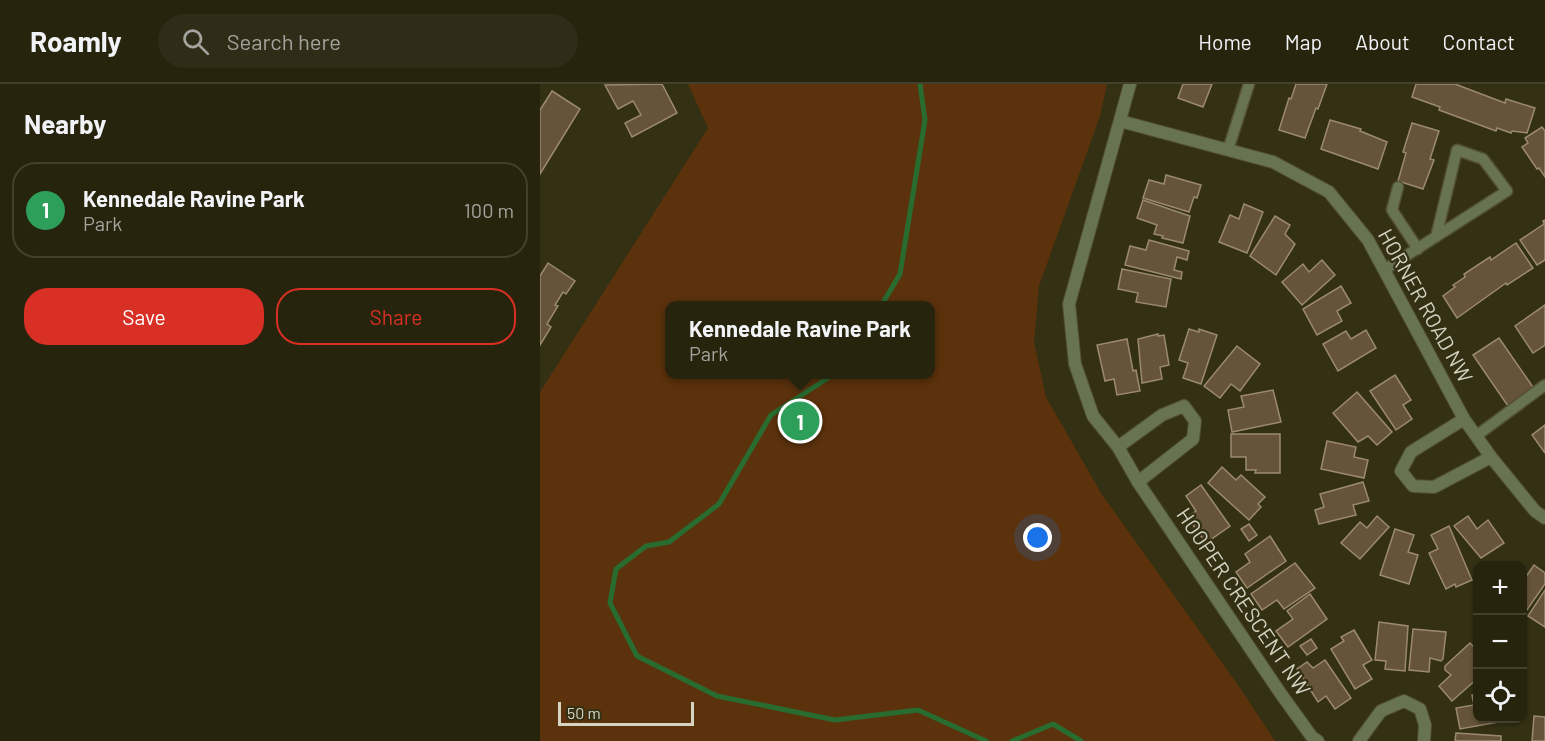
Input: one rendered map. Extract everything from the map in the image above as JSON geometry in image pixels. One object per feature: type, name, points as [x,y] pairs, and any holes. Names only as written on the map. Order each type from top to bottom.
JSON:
[{"type":"street","name":"HOOPER CRESCENT NW","points":[[1130,84],[1069,304],[1075,364],[1093,416],[1118,447],[1138,482],[1281,694],[1312,737],[1318,741]]},
{"type":"street","name":"HORNER ROAD NW","points":[[1120,121],[1273,162],[1329,192],[1368,240],[1464,418],[1491,457],[1535,511],[1545,518]]},
{"type":"street","points":[[1118,447],[1162,415],[1184,406],[1195,421],[1193,439],[1138,482]]},
{"type":"street","points":[[1464,418],[1411,452],[1401,471],[1413,486],[1434,487],[1491,457]]},
{"type":"street","points":[[1359,741],[1381,711],[1404,701],[1420,709],[1425,725],[1424,741]]},
{"type":"lane","points":[[1228,150],[1249,84]]},
{"type":"lane","points":[[1384,270],[1418,249],[1506,191],[1484,159],[1457,150],[1436,237]]},
{"type":"lane","points":[[1398,187],[1392,210],[1418,249]]},
{"type":"lane","points":[[1476,436],[1545,385]]},
{"type":"shaded area","points":[[688,84],[1107,84],[1100,116],[1039,286],[1034,342],[1046,397],[1101,493],[1238,685],[1275,741],[540,741],[540,392],[708,128]]},
{"type":"building","points":[[662,84],[677,113],[632,137],[625,123],[641,115],[633,101],[618,109],[605,85]]},
{"type":"building","points":[[1183,84],[1212,84],[1203,107],[1178,98]]},
{"type":"building","points":[[1296,84],[1327,84],[1305,138],[1279,130]]},
{"type":"building","points":[[1416,84],[1455,84],[1505,103],[1506,99],[1535,108],[1527,133],[1512,131],[1511,133],[1497,128],[1496,131],[1439,110],[1440,107],[1412,97]]},
{"type":"building","points":[[552,91],[580,109],[540,174],[540,110]]},
{"type":"building","points":[[1330,120],[1361,129],[1360,131],[1387,142],[1378,169],[1321,149]]},
{"type":"building","points":[[1412,123],[1439,131],[1430,159],[1434,160],[1423,189],[1398,181],[1406,153],[1403,152]]},
{"type":"building","points":[[1542,127],[1545,131],[1545,177],[1522,147],[1528,143],[1525,138]]},
{"type":"building","points":[[1166,175],[1201,185],[1189,212],[1143,198],[1149,180],[1164,184]]},
{"type":"building","points":[[1143,200],[1190,216],[1183,243],[1154,234],[1157,225],[1137,218]]},
{"type":"building","points":[[1244,204],[1263,212],[1247,253],[1219,242],[1230,215],[1239,219]]},
{"type":"building","points":[[1275,216],[1290,225],[1285,234],[1295,244],[1276,275],[1250,256]]},
{"type":"building","points":[[1545,220],[1545,260],[1537,265],[1520,240],[1544,224]]},
{"type":"building","points":[[1149,240],[1189,251],[1187,260],[1177,257],[1174,270],[1182,272],[1181,279],[1125,265],[1130,246],[1146,250]]},
{"type":"building","points":[[1516,243],[1533,268],[1507,285],[1506,283],[1457,318],[1443,296],[1465,277],[1464,274],[1490,257],[1491,260]]},
{"type":"building","points":[[1322,260],[1335,275],[1302,305],[1282,282],[1303,264],[1309,272]]},
{"type":"building","points":[[548,263],[575,281],[566,294],[563,292],[555,305],[558,306],[547,324],[551,327],[540,345],[540,276]]},
{"type":"building","points":[[1122,269],[1171,279],[1166,307],[1136,302],[1138,293],[1118,289]]},
{"type":"building","points":[[1341,286],[1351,303],[1337,311],[1342,321],[1317,335],[1303,309]]},
{"type":"building","points":[[1545,305],[1545,345],[1533,353],[1515,326]]},
{"type":"building","points":[[1189,329],[1199,332],[1199,329],[1217,335],[1201,384],[1183,378],[1188,363],[1179,360]]},
{"type":"building","points":[[1366,330],[1376,348],[1338,371],[1323,344],[1346,331],[1351,339]]},
{"type":"building","points":[[1158,334],[1158,336],[1164,335],[1169,365],[1160,367],[1162,379],[1142,383],[1138,339]]},
{"type":"building","points":[[1499,338],[1535,390],[1508,406],[1473,355]]},
{"type":"building","points":[[1127,339],[1133,371],[1136,370],[1140,391],[1117,395],[1114,379],[1105,381],[1097,345]]},
{"type":"building","points":[[1237,346],[1260,364],[1240,391],[1231,384],[1220,398],[1204,386]]},
{"type":"building","points":[[1395,375],[1411,400],[1403,405],[1412,419],[1396,430],[1370,391]]},
{"type":"building","points":[[1273,390],[1281,422],[1232,432],[1228,410],[1244,407],[1241,396]]},
{"type":"building","points":[[1357,392],[1392,432],[1377,445],[1368,436],[1358,442],[1333,413]]},
{"type":"building","points":[[1545,425],[1545,453],[1532,435]]},
{"type":"building","points":[[1231,434],[1280,434],[1280,473],[1255,473],[1256,470],[1246,470],[1246,457],[1231,457]]},
{"type":"building","points":[[1327,441],[1356,447],[1354,457],[1368,460],[1364,478],[1321,469]]},
{"type":"building","points":[[1222,467],[1236,480],[1241,475],[1265,497],[1258,504],[1261,507],[1249,520],[1208,483]]},
{"type":"building","points":[[1363,482],[1369,501],[1353,505],[1356,515],[1319,524],[1315,510],[1324,507],[1320,494]]},
{"type":"building","points":[[1201,485],[1230,526],[1206,543],[1187,517],[1196,511],[1186,496]]},
{"type":"building","points":[[1377,516],[1389,527],[1360,559],[1341,543],[1360,522],[1367,528]]},
{"type":"building","points":[[1468,516],[1477,529],[1488,520],[1504,543],[1481,558],[1454,526]]},
{"type":"building","points":[[1249,524],[1257,535],[1249,541],[1241,529]]},
{"type":"building","points":[[1449,526],[1472,580],[1446,589],[1429,553],[1438,549],[1431,535]]},
{"type":"building","points":[[1395,529],[1414,535],[1408,552],[1418,555],[1409,584],[1380,575]]},
{"type":"building","points":[[1270,536],[1286,561],[1247,588],[1236,572],[1250,562],[1245,554]]},
{"type":"building","points":[[1295,563],[1315,588],[1284,609],[1277,600],[1262,610],[1251,594]]},
{"type":"building","points":[[1534,565],[1545,573],[1545,584],[1527,610],[1527,575]]},
{"type":"building","points":[[1545,590],[1545,627],[1528,616]]},
{"type":"building","points":[[1310,594],[1327,619],[1288,647],[1276,631],[1293,619],[1287,611]]},
{"type":"building","points":[[1379,622],[1408,626],[1405,671],[1385,669],[1386,661],[1375,660]]},
{"type":"building","points":[[1413,629],[1446,632],[1443,659],[1441,661],[1430,658],[1429,672],[1409,670]]},
{"type":"building","points":[[1354,630],[1372,660],[1363,665],[1372,679],[1355,689],[1331,649],[1344,641],[1341,637]]},
{"type":"building","points":[[1311,639],[1317,648],[1307,655],[1300,646]]},
{"type":"building","points":[[1470,643],[1473,646],[1473,682],[1452,701],[1439,686],[1451,675],[1445,670],[1445,666]]},
{"type":"building","points":[[1325,660],[1351,698],[1335,709],[1326,696],[1318,702],[1297,669],[1307,662],[1313,668]]},
{"type":"building","points":[[1473,705],[1473,723],[1493,723],[1460,729],[1456,708]]},
{"type":"building","points":[[1534,716],[1545,717],[1545,741],[1532,741]]},
{"type":"building","points":[[1456,733],[1501,736],[1501,741],[1455,741]]},
{"type":"waterway","points":[[884,301],[900,274],[925,120],[920,84]]},
{"type":"waterway","points":[[826,379],[771,415],[719,504],[669,542],[646,546],[616,569],[610,603],[637,656],[717,696],[835,720],[918,710],[986,741]]},
{"type":"waterway","points":[[1012,741],[1053,724],[1081,741]]},
{"type":"place","name":"Kennedale Ravine Park","points":[[800,421]]}]
